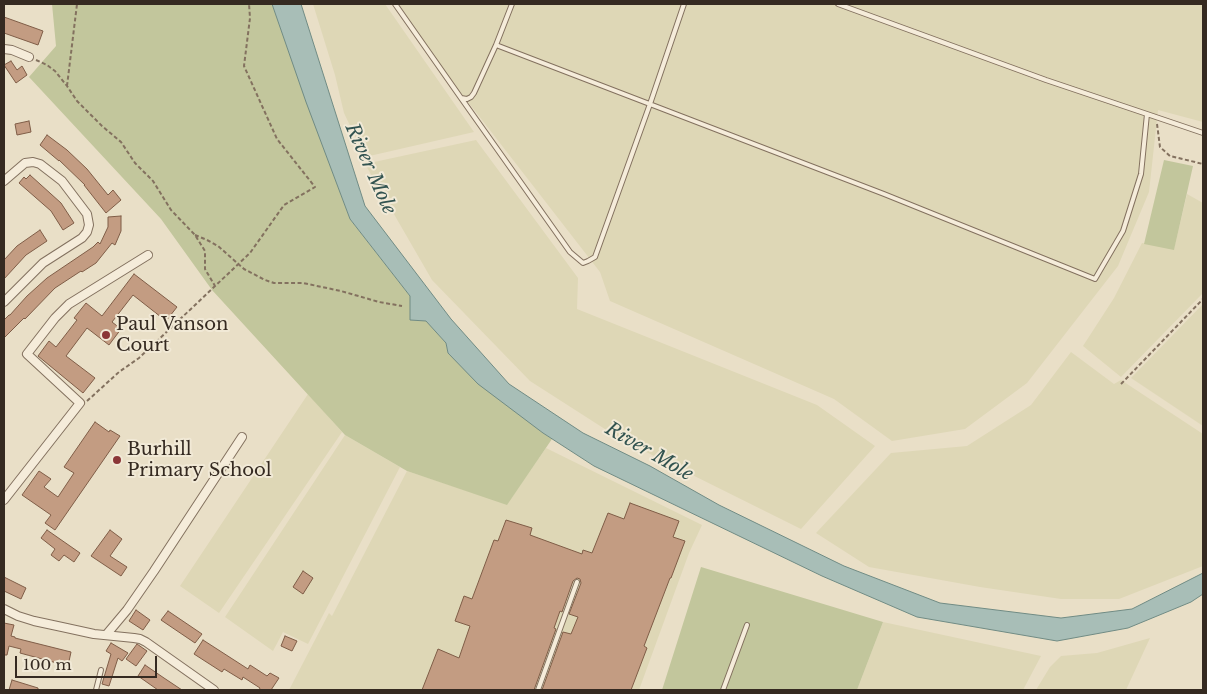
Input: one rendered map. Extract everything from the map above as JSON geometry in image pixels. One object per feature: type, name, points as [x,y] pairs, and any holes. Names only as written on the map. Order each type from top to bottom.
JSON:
[{"type":"street","points":[[4,49],[29,57]]},
{"type":"street","points":[[4,181],[25,163],[33,162],[40,164],[62,181],[87,214],[89,225],[87,232],[82,238],[43,264],[4,302]]},
{"type":"street","points":[[4,500],[80,403],[27,354],[55,318],[69,304],[148,255]]},
{"type":"street","points":[[106,635],[122,617],[242,437]]},
{"type":"street","points":[[4,609],[34,621],[94,634],[134,638],[146,642],[214,690]]},
{"type":"lane","points":[[394,4],[570,252],[583,262],[594,257],[684,4]]},
{"type":"lane","points":[[461,98],[467,99],[474,93],[512,4]]},
{"type":"lane","points":[[838,4],[1046,80],[1203,133]]},
{"type":"lane","points":[[496,45],[884,194],[1095,279],[1123,231],[1141,174],[1147,114]]},
{"type":"lane","points":[[538,690],[577,582]]},
{"type":"lane","points":[[723,690],[747,624]]},
{"type":"lane","points":[[96,690],[101,670]]},
{"type":"path","points":[[67,86],[77,4]]},
{"type":"path","points":[[80,403],[88,401],[119,372],[139,358],[250,253],[284,205],[315,187],[277,139],[244,66],[250,18],[249,4]]},
{"type":"path","points":[[29,57],[55,71],[77,101],[121,142],[135,163],[153,181],[171,210],[195,235],[205,251],[205,269],[215,286]]},
{"type":"path","points":[[1156,117],[1160,147],[1170,156],[1203,164],[1203,190]]},
{"type":"path","points":[[195,235],[218,246],[238,264],[266,280],[304,283],[402,306]]},
{"type":"path","points":[[1121,384],[1203,299]]},
{"type":"shaded area","points":[[313,4],[385,4],[474,132],[365,157],[344,113],[335,75]]},
{"type":"shaded area","points":[[392,4],[1203,4],[1203,122],[1158,110],[1149,192],[1118,266],[1027,383],[965,429],[892,441],[834,399],[610,301],[600,272]]},
{"type":"shaded area","points":[[476,140],[578,278],[577,309],[817,405],[875,446],[801,529],[622,440],[530,381],[432,280],[365,164]]},
{"type":"shaded area","points":[[1187,194],[1203,203],[1203,293],[1121,377],[1083,346],[1114,298],[1142,243],[1174,249]]},
{"type":"shaded area","points":[[1203,304],[1203,426],[1131,378]]},
{"type":"shaded area","points":[[1071,352],[1114,384],[1121,380],[1203,434],[1203,566],[1119,599],[1061,599],[869,567],[816,533],[891,453],[967,446],[1031,405]]},
{"type":"shaded area","points":[[308,394],[342,432],[219,613],[180,586]]},
{"type":"shaded area","points":[[345,435],[400,467],[308,644],[283,632],[273,651],[225,617]]},
{"type":"shaded area","points":[[546,448],[702,525],[689,553],[639,690],[289,690],[329,613],[332,616],[407,471],[507,504]]},
{"type":"shaded area","points":[[883,622],[1041,656],[1023,690],[857,690]]},
{"type":"shaded area","points":[[1150,638],[1126,690],[1036,690],[1050,667],[1061,656],[1097,653]]},
{"type":"green space","points":[[52,4],[272,4],[350,219],[410,296],[410,320],[426,320],[446,343],[448,353],[552,439],[507,505],[407,471],[345,435],[212,290],[161,219],[29,77],[56,46]]},
{"type":"green space","points":[[1164,160],[1193,166],[1174,250],[1144,244]]},
{"type":"green space","points":[[701,567],[883,622],[857,690],[662,690]]},
{"type":"water","points":[[272,4],[301,4],[365,206],[451,319],[509,384],[583,433],[650,466],[719,505],[844,566],[940,603],[1061,618],[1132,609],[1203,573],[1203,594],[1191,602],[1128,628],[1057,641],[917,617],[822,576],[594,466],[543,433],[478,384],[448,353],[446,343],[426,321],[410,320],[410,296],[350,219]]},
{"type":"building","points":[[4,17],[43,31],[38,45],[4,33]]},
{"type":"building","points":[[11,61],[17,70],[22,66],[27,75],[16,83],[4,65]]},
{"type":"building","points":[[29,121],[31,132],[17,135],[15,124]]},
{"type":"building","points":[[47,135],[67,150],[87,169],[108,195],[113,190],[121,200],[106,213],[85,185],[40,145]]},
{"type":"building","points":[[30,175],[61,203],[74,223],[63,230],[51,211],[19,183],[24,177],[26,179]]},
{"type":"building","points":[[121,216],[121,231],[115,245],[112,243],[96,263],[55,288],[4,338],[4,320],[27,296],[47,278],[98,242],[100,244],[108,227],[108,217]]},
{"type":"building","points":[[40,230],[47,241],[26,255],[4,279],[4,260],[17,246]]},
{"type":"building","name":"Paul Vanson Court","points":[[134,274],[177,307],[166,321],[133,295],[112,322],[121,329],[109,345],[87,328],[66,356],[95,378],[83,393],[38,356],[49,341],[56,347],[77,320],[74,318],[86,303],[102,316]]},
{"type":"building","points":[[95,422],[109,432],[110,430],[120,436],[55,530],[45,523],[51,515],[22,495],[39,471],[51,479],[44,487],[58,497],[74,473],[64,467]]},
{"type":"building","points":[[630,503],[679,521],[673,537],[685,541],[644,646],[647,648],[631,690],[542,690],[563,632],[571,634],[578,617],[569,614],[581,583],[580,579],[577,578],[573,581],[562,612],[560,611],[554,628],[556,629],[534,690],[422,690],[438,649],[459,658],[470,626],[455,621],[464,596],[472,599],[494,540],[498,541],[506,520],[532,528],[530,535],[582,554],[583,550],[592,553],[608,513],[624,519]]},
{"type":"building","points":[[47,530],[80,553],[74,562],[64,555],[59,561],[51,555],[55,549],[41,538]]},
{"type":"building","points":[[110,530],[122,539],[110,556],[127,567],[121,576],[91,556]]},
{"type":"building","points":[[303,571],[313,578],[303,594],[293,587]]},
{"type":"building","points":[[4,577],[26,588],[21,599],[4,591]]},
{"type":"building","points":[[136,610],[150,620],[143,630],[129,621]]},
{"type":"building","points":[[168,611],[202,634],[195,643],[161,620]]},
{"type":"building","points":[[4,623],[14,625],[11,636],[15,638],[71,652],[68,666],[20,653],[21,649],[9,646],[7,655],[4,655]]},
{"type":"building","points":[[285,636],[297,641],[292,651],[281,646]]},
{"type":"building","points":[[203,640],[248,669],[250,665],[267,676],[270,673],[279,678],[271,690],[259,690],[260,688],[243,677],[242,680],[224,669],[222,672],[194,654]]},
{"type":"building","points":[[111,643],[128,653],[122,661],[118,658],[109,686],[102,684],[111,654],[106,651]]},
{"type":"building","points":[[137,644],[147,651],[136,666],[126,659]]},
{"type":"building","points":[[145,665],[182,690],[158,690],[138,676]]},
{"type":"building","points":[[12,680],[38,688],[38,690],[9,690]]},
{"type":"place","name":"Paul Vanson Court","points":[[106,335]]},
{"type":"place","name":"Burhill Primary School","points":[[117,460]]},
{"type":"water label","name":"River Mole","points":[[370,169]]},
{"type":"water label","name":"River Mole","points":[[649,452]]}]
